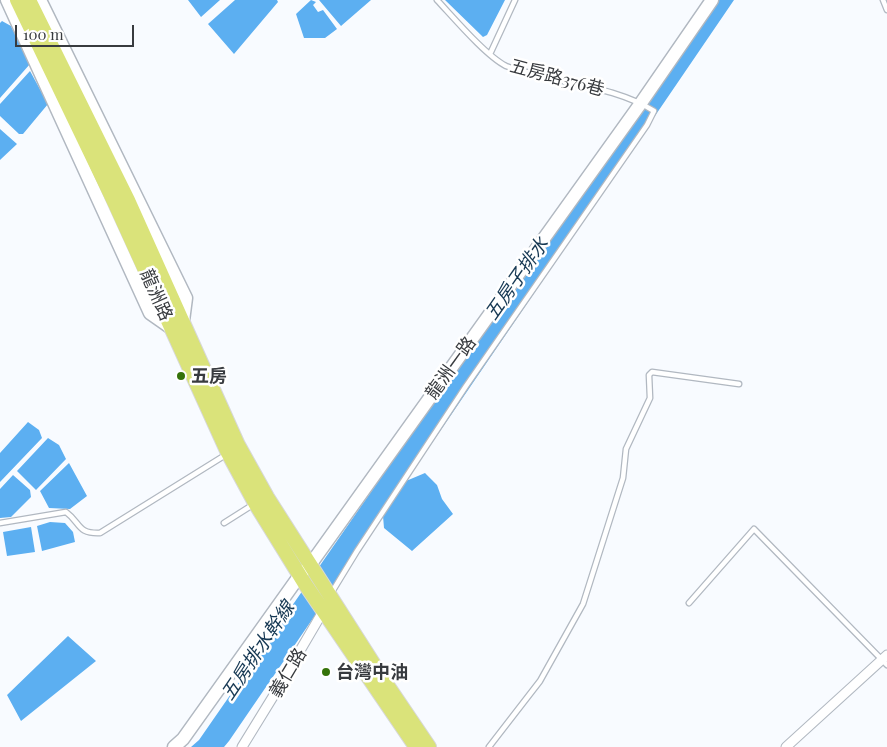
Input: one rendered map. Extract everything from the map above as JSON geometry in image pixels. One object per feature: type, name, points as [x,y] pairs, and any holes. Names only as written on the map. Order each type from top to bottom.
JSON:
[{"type":"main road","name":"龍洲路","points":[[17,0],[116,206],[228,453],[255,503],[302,580],[416,747]]},
{"type":"main road","name":"龍洲路","points":[[29,0],[128,200],[238,445],[266,497],[429,747]]},
{"type":"street","points":[[7,0],[150,313],[170,327]]},
{"type":"street","points":[[40,0],[186,298],[183,321]]},
{"type":"street","name":"龍洲一路","points":[[174,747],[184,739],[312,569],[644,105],[712,0]]},
{"type":"street","name":"義仁路","points":[[242,747],[274,696],[322,610],[328,594]]},
{"type":"street","points":[[786,747],[886,659]]},
{"type":"lane","name":"五房路376巷","points":[[328,594],[401,482],[647,125],[654,111],[644,105],[610,92],[565,82],[505,65],[490,54],[437,0]]},
{"type":"lane","points":[[490,54],[515,0]]},
{"type":"lane","points":[[883,0],[887,10]]},
{"type":"lane","points":[[489,747],[540,681],[584,604],[623,478],[626,449],[650,398],[648,375],[652,372],[739,384]]},
{"type":"lane","points":[[0,523],[66,512],[72,516],[82,530],[90,534],[100,533],[228,453]]},
{"type":"lane","points":[[224,523],[255,503]]},
{"type":"lane","points":[[688,603],[754,529],[886,659]]},
{"type":"water","points":[[188,0],[220,0],[201,17]]},
{"type":"water","points":[[235,0],[277,0],[278,2],[234,54],[208,24]]},
{"type":"water","points":[[311,0],[316,2],[313,5],[318,12],[323,10],[337,29],[325,38],[304,38],[296,14]]},
{"type":"water","points":[[319,0],[371,0],[341,26]]},
{"type":"water","points":[[445,0],[505,0],[487,35],[483,37]]},
{"type":"water","points":[[712,0],[734,0],[406,481],[425,473],[437,485],[442,499],[453,514],[412,551],[384,528],[383,516],[229,741],[224,747],[191,747],[199,740]]},
{"type":"water","points":[[2,21],[11,26],[30,64],[0,98],[0,23]]},
{"type":"water","points":[[30,71],[48,104],[23,134],[19,134],[0,116],[0,104]]},
{"type":"water","points":[[0,129],[17,144],[0,160]]},
{"type":"water","points":[[28,422],[39,430],[42,438],[0,482],[0,453]]},
{"type":"water","points":[[48,438],[59,445],[66,459],[36,490],[17,471]]},
{"type":"water","points":[[69,463],[87,496],[70,509],[49,508],[40,491]]},
{"type":"water","points":[[13,475],[30,490],[31,497],[11,517],[0,518],[0,489]]},
{"type":"water","points":[[50,522],[65,523],[73,532],[75,542],[42,551],[37,526]]},
{"type":"water","points":[[31,527],[35,552],[7,556],[3,532]]},
{"type":"water","points":[[68,636],[96,661],[21,721],[7,695]]},
{"type":"place","name":"五房","points":[[181,376]]},
{"type":"place","name":"台灣中油","points":[[326,672]]},
{"type":"water label","name":"五房子排水","points":[[517,279]]},
{"type":"water label","name":"五房排水幹線","points":[[258,651]]}]
